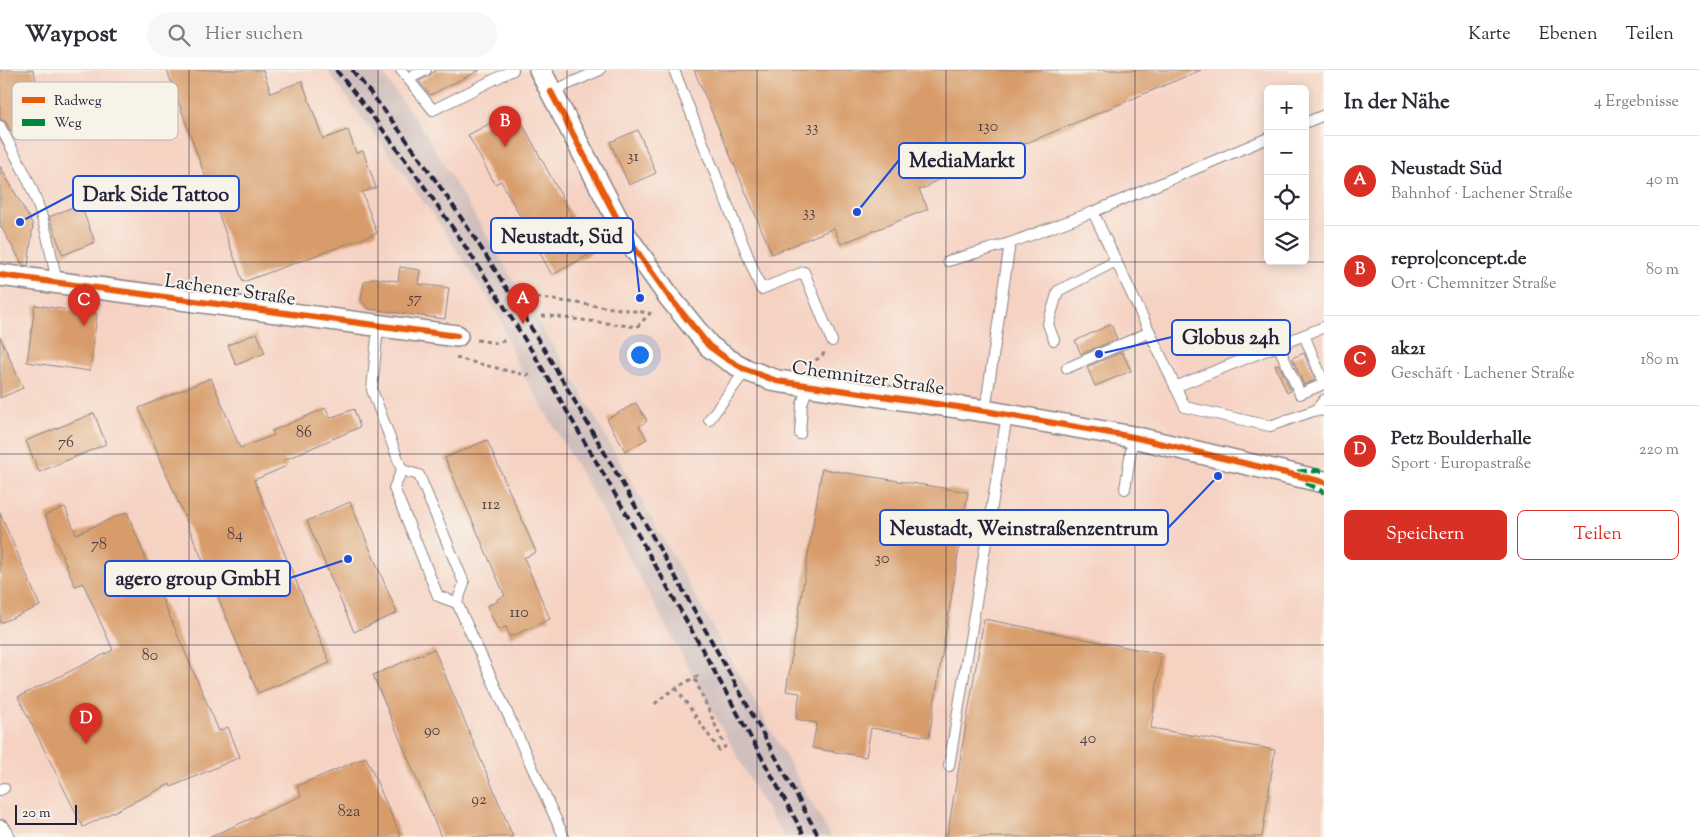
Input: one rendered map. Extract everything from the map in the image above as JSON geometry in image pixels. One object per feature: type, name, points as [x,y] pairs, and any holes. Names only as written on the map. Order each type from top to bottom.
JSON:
[{"type":"street","name":"Chemnitzer Straße","points":[[540,70],[626,236],[670,298],[709,346],[746,370],[777,381],[985,411],[1133,437],[1324,482]]},
{"type":"street","name":"Lachener Straße","points":[[0,275],[457,336]]},
{"type":"street","points":[[0,831],[3,837]]},
{"type":"lane","points":[[401,70],[433,110],[513,70]]},
{"type":"lane","points":[[408,79],[426,70]]},
{"type":"lane","points":[[551,92],[600,70]]},
{"type":"lane","points":[[674,70],[761,290],[804,272],[832,341]]},
{"type":"lane","points":[[1309,121],[1324,115]]},
{"type":"lane","points":[[0,126],[28,179],[40,212],[57,283]]},
{"type":"lane","points":[[948,262],[1010,243],[1093,212],[1264,140]]},
{"type":"lane","points":[[1093,212],[1185,407],[1270,426],[1320,411],[1324,400]]},
{"type":"lane","points":[[985,411],[1010,243]]},
{"type":"lane","points":[[1054,340],[1048,324],[1058,291],[1116,261]]},
{"type":"lane","points":[[378,326],[372,390],[402,470],[394,488],[438,596],[457,603]]},
{"type":"lane","points":[[1175,387],[1324,327]]},
{"type":"lane","points":[[1067,368],[1150,332]]},
{"type":"lane","points":[[1278,345],[1300,394],[1324,383],[1304,335]]},
{"type":"lane","points":[[709,420],[746,370]]},
{"type":"lane","points":[[800,434],[802,404],[808,386]]},
{"type":"lane","points":[[948,766],[1007,415]]},
{"type":"lane","points":[[1125,489],[1133,437]]},
{"type":"lane","points":[[402,470],[419,476],[464,584],[457,603],[564,837]]},
{"type":"path","points":[[520,291],[527,287],[533,297],[650,313]]},
{"type":"path","points":[[542,316],[637,327]]},
{"type":"path","points":[[457,336],[497,343],[507,340]]},
{"type":"path","points":[[455,357],[521,374],[527,375],[532,372]]},
{"type":"path","points":[[655,704],[661,697],[701,674]]},
{"type":"path","points":[[676,688],[719,750],[725,747],[694,677]]},
{"type":"shaded area","points":[[0,70],[328,71],[432,213],[498,314],[515,360],[612,527],[761,800],[784,837],[0,837]]},
{"type":"shaded area","points":[[327,70],[380,70],[423,130],[577,385],[831,837],[784,837],[761,800],[612,527],[515,360],[498,314],[432,213]]},
{"type":"shaded area","points":[[380,70],[530,70],[625,254],[640,275],[626,253],[540,70],[1324,70],[1324,837],[831,837],[577,385],[423,130]]},
{"type":"building","points":[[0,70],[33,70],[37,82],[12,82],[12,130],[10,131],[6,122],[0,119]]},
{"type":"building","points":[[167,70],[263,70],[271,93],[302,81],[323,139],[348,130],[356,153],[363,151],[376,188],[362,192],[377,233],[243,282],[178,101],[178,82],[171,82]]},
{"type":"building","points":[[436,70],[480,70],[430,95],[419,81]]},
{"type":"building","points":[[694,70],[1201,70],[929,184],[929,186],[919,190],[928,209],[841,244],[834,228],[772,254]]},
{"type":"building","points":[[515,110],[592,253],[552,275],[501,181],[495,184],[468,135]]},
{"type":"building","points":[[638,130],[656,173],[629,185],[610,142]]},
{"type":"building","points":[[0,166],[33,225],[28,266],[23,265],[0,225]]},
{"type":"building","points":[[80,204],[95,242],[63,255],[49,217]]},
{"type":"building","points":[[400,267],[420,270],[418,284],[449,288],[445,319],[369,309],[361,300],[364,282],[374,278],[398,281]]},
{"type":"building","points":[[35,305],[97,314],[90,371],[27,362]]},
{"type":"building","points":[[1111,324],[1117,339],[1081,354],[1075,341]]},
{"type":"building","points":[[257,333],[265,353],[236,365],[228,345]]},
{"type":"building","points":[[0,337],[23,388],[0,398]]},
{"type":"building","points":[[1122,352],[1131,371],[1095,386],[1087,367]]},
{"type":"building","points":[[1304,353],[1315,380],[1304,385],[1292,358]]},
{"type":"building","points":[[1279,364],[1291,391],[1287,393],[1275,365]]},
{"type":"building","points":[[211,378],[240,448],[274,435],[272,431],[326,408],[330,418],[354,409],[360,427],[284,460],[287,466],[254,480],[330,663],[258,693],[139,408]]},
{"type":"building","points":[[636,403],[647,421],[639,426],[647,439],[625,451],[607,419]]},
{"type":"building","points":[[94,413],[106,444],[39,472],[26,441]]},
{"type":"building","points":[[487,440],[536,552],[524,558],[550,619],[510,637],[506,627],[498,630],[487,606],[505,596],[445,458]]},
{"type":"building","points":[[822,469],[968,492],[929,737],[871,728],[866,757],[812,748],[817,723],[796,719],[800,693],[786,691]]},
{"type":"building","points":[[350,502],[397,613],[354,632],[307,521]]},
{"type":"building","points":[[65,507],[76,534],[127,512],[144,557],[219,731],[228,727],[240,757],[171,787],[170,784],[83,827],[18,697],[113,650],[83,583],[75,586],[45,515]]},
{"type":"building","points":[[0,513],[40,606],[0,623]]},
{"type":"building","points":[[984,619],[1161,654],[1151,728],[1275,750],[1262,837],[947,837]]},
{"type":"building","points":[[434,649],[513,837],[441,837],[373,675]]},
{"type":"building","points":[[366,757],[401,837],[210,837],[301,796],[297,786]]},
{"type":"railway","points":[[336,70],[438,206],[530,348],[603,473],[805,837]]},
{"type":"railway","points":[[352,70],[388,115],[454,207],[516,303],[658,546],[819,837]]},
{"type":"marked path","points":[[1297,472],[1324,470]]},
{"type":"marked path","points":[[1306,483],[1324,492]]},
{"type":"cycle path","points":[[551,92],[626,236],[670,298],[709,346],[746,370],[777,381],[985,411],[1133,437],[1324,482]]},
{"type":"cycle path","points":[[0,275],[457,336]]},
{"type":"place","name":"repro|concept.de","points":[[505,147]]},
{"type":"place","name":"MediaMarkt","points":[[857,212]]},
{"type":"place","name":"Dark Side Tattoo","points":[[20,222]]},
{"type":"place","name":"Neustadt, Süd","points":[[640,298]]},
{"type":"place","name":"Neustadt Süd","points":[[523,324]]},
{"type":"place","name":"ak21","points":[[84,326]]},
{"type":"place","name":"Globus 24h","points":[[1099,354]]},
{"type":"place","name":"Neustadt, Weinstraßenzentrum","points":[[1218,476]]},
{"type":"place","name":"agero group GmbH","points":[[348,559]]},
{"type":"place","name":"Petz Boulderhalle","points":[[86,744]]}]
